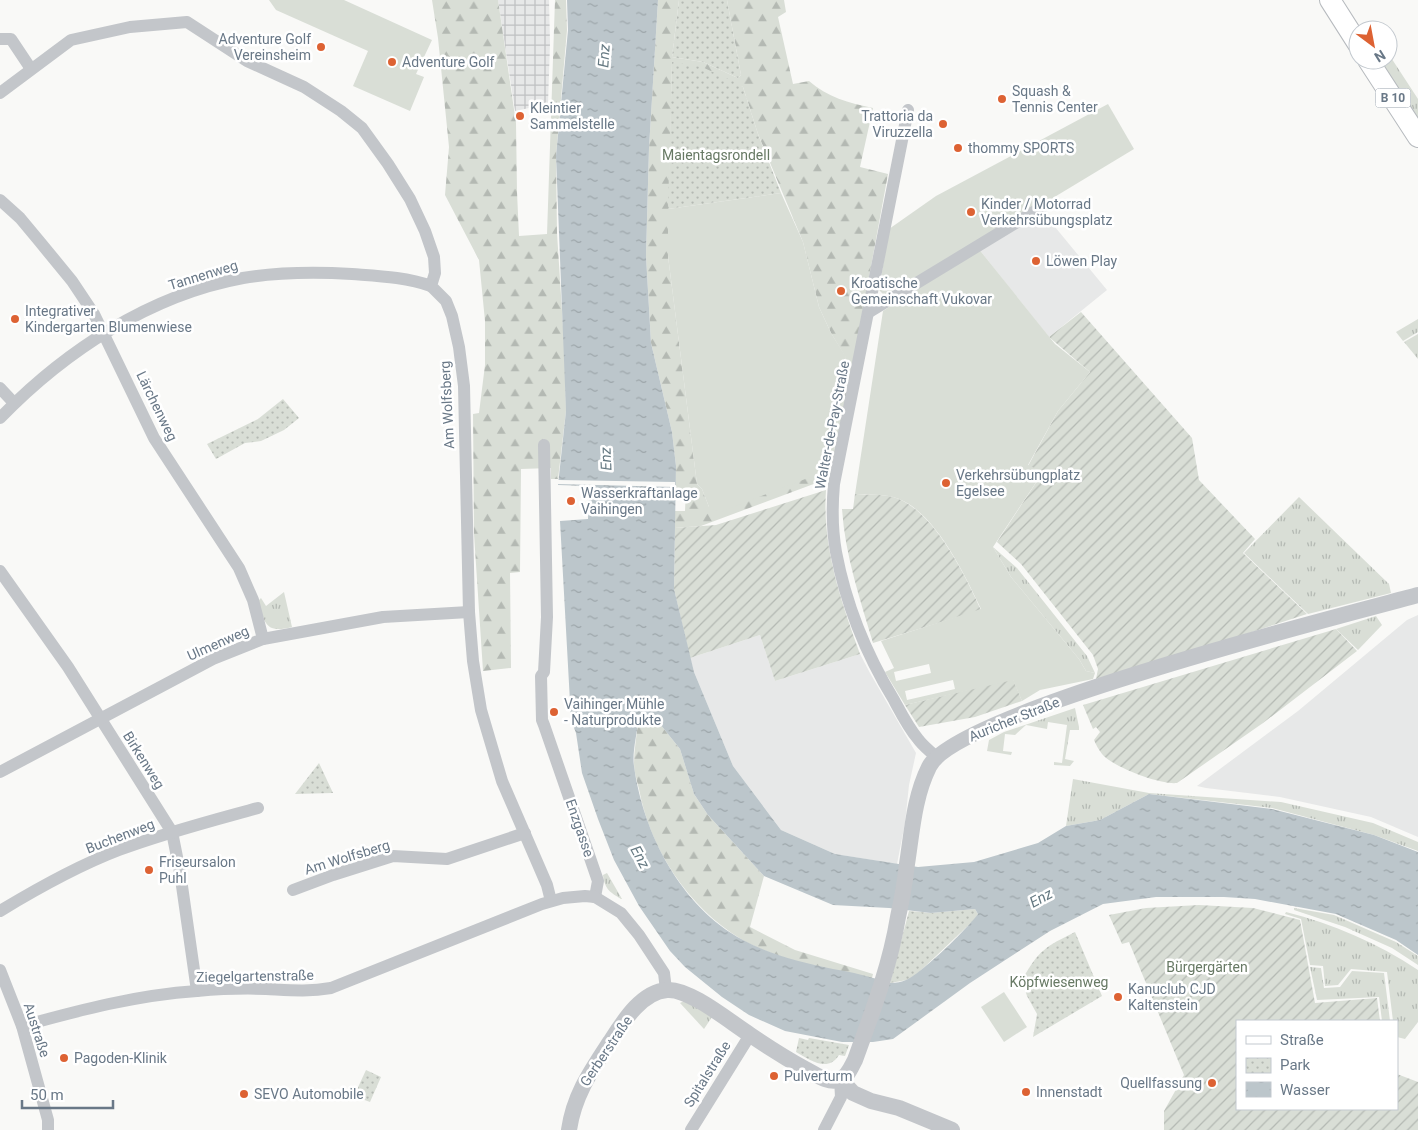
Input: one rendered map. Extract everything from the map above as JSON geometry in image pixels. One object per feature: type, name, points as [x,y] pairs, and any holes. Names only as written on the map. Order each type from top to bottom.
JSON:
[{"type":"main road","points":[[1330,0],[1348,28]]},
{"type":"main road","name":"B 10","points":[[1375,70],[1418,136]]},
{"type":"street","points":[[0,93],[71,40],[130,27],[187,22],[247,61],[304,87],[341,111],[362,128],[410,199],[425,231],[434,257],[435,273],[431,286]]},
{"type":"street","points":[[0,39],[11,39],[31,69]]},
{"type":"street","name":"Walter-de-Pay-Straße","points":[[908,110],[834,484],[832,509],[836,552],[854,621],[875,669],[917,738],[937,758]]},
{"type":"street","name":"Lärchenweg","points":[[0,200],[20,218],[72,281],[94,314],[154,438],[239,568],[254,600],[264,640]]},
{"type":"street","points":[[869,312],[1042,207]]},
{"type":"street","name":"Tannenweg","points":[[0,418],[14,403],[54,370],[104,333],[131,318],[214,285],[242,278],[273,274],[327,273],[386,277],[421,282],[431,286]]},
{"type":"street","name":"Am Wolfsberg","points":[[431,286],[446,301],[452,316],[459,347],[464,386],[469,612],[473,662],[481,710],[502,781],[547,885],[551,901]]},
{"type":"street","points":[[0,388],[14,403]]},
{"type":"street","name":"Enzgasse","points":[[544,444],[547,617],[544,672],[541,676],[542,720],[598,881],[595,897]]},
{"type":"street","name":"Birkenweg","points":[[0,571],[68,667],[172,832],[180,872],[197,991]]},
{"type":"street","name":"Auricher Straße","points":[[824,1130],[841,1097],[840,1079],[847,1075],[860,1045],[890,957],[918,798],[929,765],[960,741],[999,722],[1075,694],[1312,623],[1418,595]]},
{"type":"street","name":"Ulmenweg","points":[[0,772],[213,659],[264,640],[383,617],[469,612]]},
{"type":"street","name":"Buchenweg","points":[[0,911],[29,893],[118,851],[172,832],[258,808]]},
{"type":"street","name":"Am Wolfsberg","points":[[294,890],[333,875],[393,856],[447,859],[525,833]]},
{"type":"street","name":"Ziegelgartenstraße","points":[[22,1026],[90,1007],[129,999],[197,991],[266,989],[298,992],[330,988],[551,901],[574,896],[595,897]]},
{"type":"street","points":[[595,897],[621,913],[638,935],[664,973],[666,990],[676,990],[695,998],[799,1065],[827,1080],[840,1079],[853,1093],[871,1101],[899,1108],[952,1130]]},
{"type":"street","name":"Austraße","points":[[0,970],[22,1026],[48,1120],[48,1130]]},
{"type":"street","name":"Gerberstraße","points":[[569,1130],[577,1097],[585,1080],[622,1023],[642,1001],[653,994],[666,990]]},
{"type":"street","name":"Spitalstraße","points":[[691,1130],[750,1035]]},
{"type":"shaded area","points":[[498,0],[549,0],[548,104],[515,111]]},
{"type":"shaded area","name":"Löwen Play","points":[[1041,210],[1107,290],[1049,337],[978,248]]},
{"type":"shaded area","points":[[1418,615],[1418,837],[1371,817],[1280,797],[1197,786],[1298,711],[1407,620]]},
{"type":"shaded area","points":[[760,635],[775,681],[860,654],[916,753],[909,785],[905,823],[897,864],[835,854],[781,830],[733,766],[690,658]]},
{"type":"green space","name":"Adventure Golf","points":[[269,0],[344,0],[432,40],[416,74],[424,77],[410,111],[353,86],[368,51],[276,10]]},
{"type":"green space","points":[[432,0],[498,0],[516,123],[519,236],[547,234],[555,0],[566,0],[567,30],[556,156],[557,233],[565,358],[566,411],[558,479],[551,479],[551,468],[521,469],[520,572],[510,573],[511,668],[483,671],[474,534],[473,414],[479,413],[485,365],[485,321],[479,260],[445,195],[449,147],[438,38]]},
{"type":"green space","points":[[658,0],[679,0],[672,57],[703,62],[738,78],[741,75],[727,0],[784,0],[786,12],[778,17],[793,84],[809,81],[816,87],[839,99],[873,108],[860,167],[888,174],[833,473],[819,482],[701,526],[675,528],[674,511],[685,511],[686,489],[675,489],[676,466],[672,432],[651,343],[646,256],[649,148]],"holes":[[[672,62],[743,87],[758,134],[803,242],[819,307],[831,333],[846,358],[834,451],[826,471],[709,507],[702,489],[697,484],[668,256]]]},
{"type":"green space","points":[[679,0],[727,0],[741,75],[738,78],[703,62],[672,57]]},
{"type":"green space","name":"Maientagsrondell","points":[[672,62],[702,67],[743,87],[758,134],[781,193],[668,209]]},
{"type":"green space","points":[[1398,68],[1418,99],[1418,122],[1384,70],[1398,70]]},
{"type":"green space","name":"Kinder / Motorrad Verkehrsübungsplatz","points":[[1108,104],[1134,149],[894,294],[883,294],[879,290],[889,229],[936,196]]},
{"type":"green space","points":[[781,193],[803,242],[819,307],[831,333],[846,357],[834,451],[826,471],[720,512],[709,507],[702,489],[697,484],[668,256],[668,209]]},
{"type":"green space","name":"Verkehrsübungplatz Egelsee","points":[[978,248],[1055,344],[1090,372],[1058,411],[1028,465],[1043,472],[993,547],[1011,577],[1079,659],[1086,671],[1095,673],[1093,679],[1040,690],[1022,701],[1013,680],[905,705],[885,672],[894,668],[881,641],[981,609],[957,561],[934,528],[921,514],[908,503],[893,497],[855,494],[883,311]],"holes":[[[929,664],[931,673],[896,681],[894,672]],[[953,680],[955,689],[907,700],[905,691]]]},
{"type":"green space","points":[[1081,312],[1192,438],[1199,480],[1255,539],[1243,553],[1307,614],[1172,658],[1096,679],[1098,669],[1093,655],[1021,564],[997,542],[1043,472],[1028,466],[1058,411],[1090,372],[1049,337]]},
{"type":"green space","points":[[1418,319],[1418,332],[1403,341],[1396,332]]},
{"type":"green space","points":[[1418,334],[1418,359],[1404,342]]},
{"type":"green space","points":[[283,399],[299,418],[284,430],[261,441],[245,443],[216,459],[207,444],[258,419]]},
{"type":"green space","points":[[826,490],[827,532],[834,574],[860,654],[775,681],[760,635],[690,658],[674,589],[675,528],[716,525]]},
{"type":"green space","points":[[855,494],[893,497],[908,504],[921,514],[946,544],[981,610],[873,643],[846,543],[842,509],[853,509]]},
{"type":"green space","points":[[1299,497],[1389,584],[1391,593],[1308,614],[1244,553]]},
{"type":"green space","points":[[993,547],[1017,568],[1087,656],[1095,673],[1086,671],[1079,659],[1011,577]]},
{"type":"green space","points":[[284,592],[292,627],[283,629],[271,628],[262,615],[258,601],[261,598],[266,606]]},
{"type":"green space","points":[[1376,616],[1382,625],[1358,650],[1336,629]]},
{"type":"green space","points":[[1336,629],[1357,651],[1263,723],[1177,783],[1149,778],[1116,764],[1102,754],[1094,740],[1100,732],[1096,727],[1093,729],[1083,705]]},
{"type":"green space","points":[[1013,679],[1022,701],[975,717],[919,727],[905,705]]},
{"type":"green space","points":[[1075,708],[1079,730],[1070,730],[1065,759],[1074,761],[1070,766],[1054,765],[1054,762],[1062,763],[1067,725],[1048,722],[1047,729],[1026,725],[1015,735],[1005,734],[1003,751],[1012,752],[1011,755],[987,751],[989,740],[1004,732]]},
{"type":"green space","points":[[652,714],[680,749],[694,794],[708,815],[764,876],[750,927],[795,950],[873,974],[872,978],[788,959],[756,947],[722,926],[704,911],[688,893],[662,854],[652,833],[644,811],[635,773],[634,758],[638,721]]},
{"type":"green space","points":[[319,763],[333,793],[295,794]]},
{"type":"green space","points":[[1073,779],[1149,793],[1281,802],[1373,823],[1418,842],[1418,851],[1374,835],[1272,808],[1149,794],[1100,820],[1066,826]]},
{"type":"green space","points":[[607,873],[622,899],[607,887],[603,875]]},
{"type":"green space","name":"Bürgergärten","points":[[1199,905],[1253,908],[1300,920],[1315,1003],[1377,998],[1380,1020],[1236,1020],[1236,1110],[1398,1110],[1398,1074],[1418,1082],[1418,1130],[1164,1130],[1164,1111],[1184,1075],[1129,942],[1122,944],[1109,915],[1146,908]]},
{"type":"green space","points":[[1294,908],[1334,915],[1396,942],[1418,956],[1418,965],[1392,948],[1345,927],[1294,910]]},
{"type":"green space","points":[[975,909],[978,914],[975,919],[916,975],[907,980],[890,983],[909,911],[931,913]]},
{"type":"green space","points":[[1286,912],[1321,922],[1355,935],[1387,951],[1418,970],[1418,1022],[1405,1039],[1398,1037],[1398,1020],[1393,1020],[1387,972],[1351,969],[1338,985],[1325,986],[1323,966],[1310,965],[1301,919],[1285,914]]},
{"type":"green space","name":"Köpfwiesenweg","points":[[1075,932],[1102,996],[1033,1037],[1037,1014],[1027,996],[1022,980],[1033,962],[1044,950]]},
{"type":"green space","points":[[1310,967],[1321,968],[1324,988],[1340,987],[1352,971],[1384,973],[1390,1020],[1382,1020],[1379,997],[1317,1000]]},
{"type":"green space","points":[[1004,992],[1027,1027],[1004,1042],[981,1007]]},
{"type":"green space","points":[[687,1002],[712,1017],[704,1029],[680,1003]]},
{"type":"green space","points":[[799,1038],[849,1045],[845,1056],[839,1055],[830,1063],[824,1064],[813,1061],[796,1052]]},
{"type":"green space","points":[[366,1070],[381,1077],[370,1102],[354,1096]]},
{"type":"water","name":"Enz","points":[[567,0],[658,0],[649,148],[646,256],[651,343],[672,432],[676,466],[674,589],[694,672],[733,766],[781,830],[835,854],[918,867],[974,862],[1038,843],[1066,826],[1100,820],[1149,794],[1272,809],[1374,835],[1418,852],[1418,955],[1396,940],[1336,914],[1255,899],[1156,897],[1103,904],[1050,931],[970,983],[893,1039],[873,1042],[842,1042],[785,1031],[749,1015],[722,997],[685,967],[670,951],[639,906],[614,860],[582,773],[576,733],[571,720],[560,521],[588,519],[589,493],[586,492],[586,486],[558,485],[566,411],[556,156],[568,30]],"holes":[[[652,714],[680,749],[694,794],[708,815],[764,876],[833,905],[889,908],[931,913],[975,909],[978,914],[933,960],[913,976],[895,983],[798,961],[764,950],[743,940],[721,926],[701,908],[684,888],[656,842],[646,817],[634,766],[634,749],[638,721]]]},
{"type":"pier","points":[[558,480],[675,482],[675,487],[558,484]]},
{"type":"place","name":"Adventure Golf Vereinsheim","points":[[321,47]]},
{"type":"place","name":"Adventure Golf","points":[[392,62]]},
{"type":"place","name":"Squash & Tennis Center","points":[[1002,99]]},
{"type":"place","name":"Kleintier Sammelstelle","points":[[520,116]]},
{"type":"place","name":"Trattoria da Viruzzella","points":[[943,124]]},
{"type":"place","name":"thommy SPORTS","points":[[958,148]]},
{"type":"place","name":"Kinder / Motorrad Verkehrsübungsplatz","points":[[971,212]]},
{"type":"place","name":"Löwen Play","points":[[1036,261]]},
{"type":"place","name":"Kroatische Gemeinschaft Vukovar","points":[[841,291]]},
{"type":"place","name":"Integrativer Kindergarten Blumenwiese","points":[[15,319]]},
{"type":"place","name":"Verkehrsübungplatz Egelsee","points":[[946,483]]},
{"type":"place","name":"Wasserkraftanlage Vaihingen","points":[[571,501]]},
{"type":"place","name":"Vaihinger Mühle - Naturprodukte","points":[[554,712]]},
{"type":"place","name":"Friseursalon Puhl","points":[[149,870]]},
{"type":"place","name":"Kanuclub CJD Kaltenstein","points":[[1118,997]]},
{"type":"place","name":"Pagoden-Klinik","points":[[64,1058]]},
{"type":"place","name":"Pulverturm","points":[[774,1076]]},
{"type":"place","name":"Quellfassung","points":[[1212,1083]]},
{"type":"place","name":"Innenstadt","points":[[1026,1092]]},
{"type":"place","name":"SEVO Automobile","points":[[244,1094]]}]
